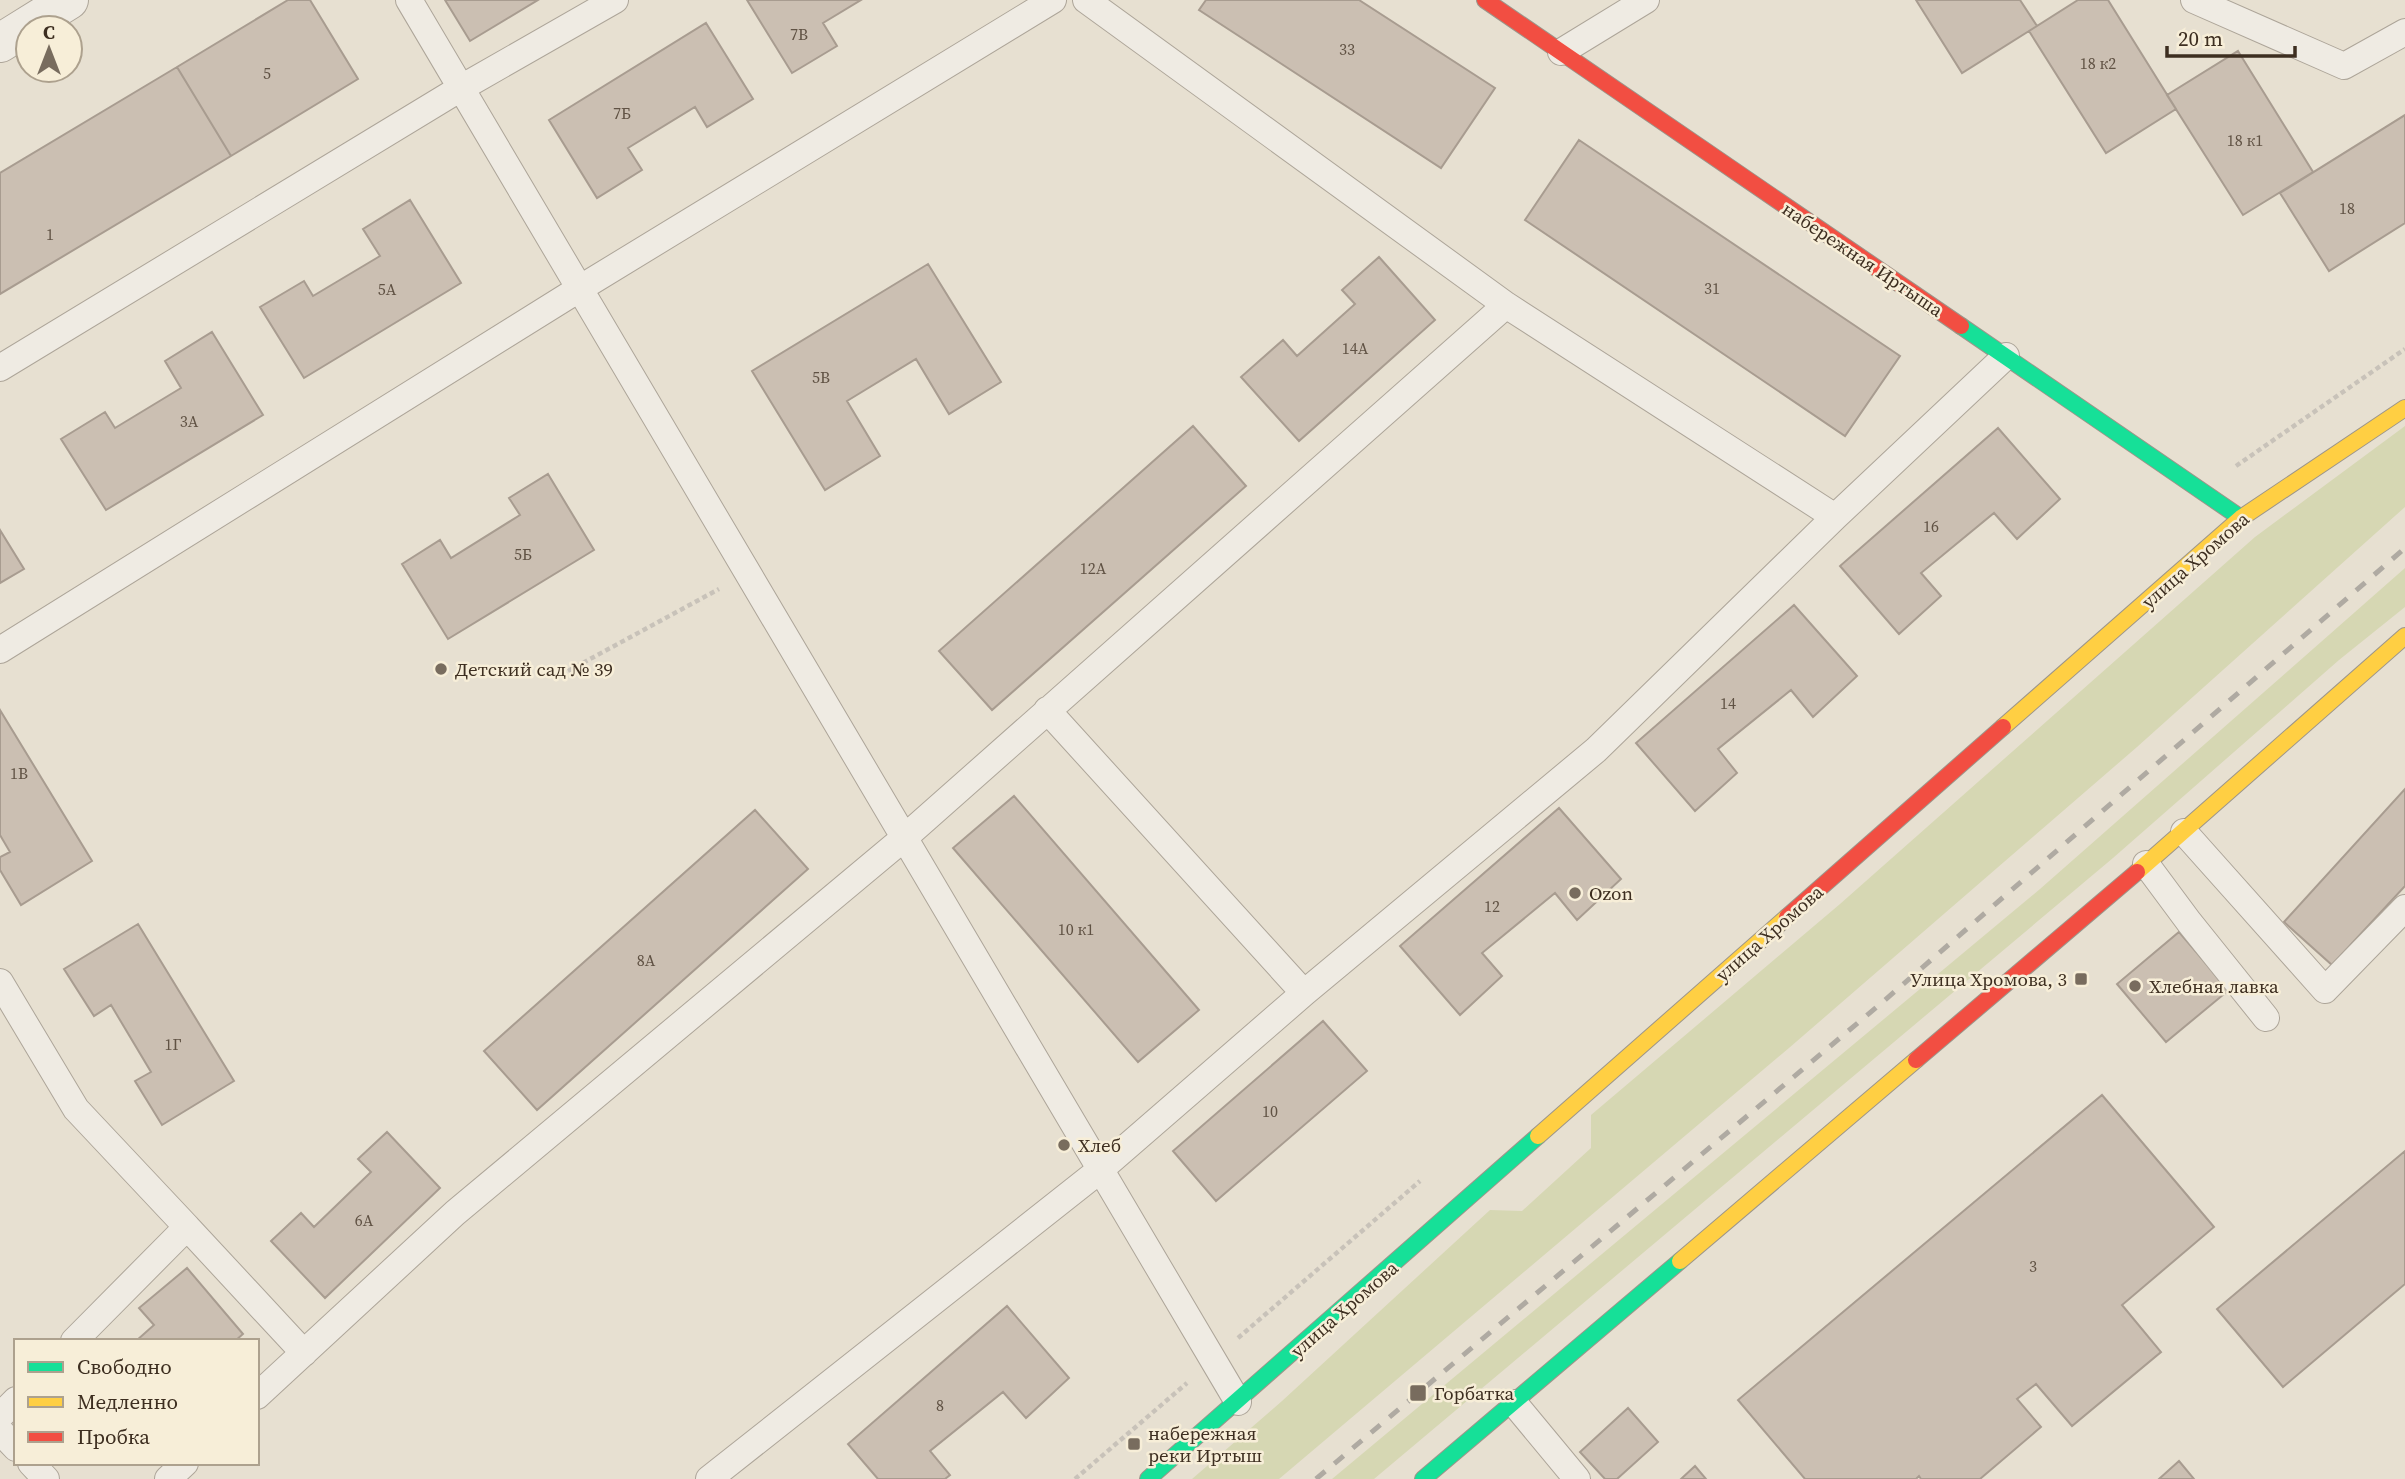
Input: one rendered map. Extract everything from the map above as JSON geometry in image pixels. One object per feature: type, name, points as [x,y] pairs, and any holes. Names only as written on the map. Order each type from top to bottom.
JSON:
[{"type":"street","points":[[0,43],[69,0]]},
{"type":"street","name":"набережная Иртыша","points":[[1485,0],[2241,518]]},
{"type":"street","name":"улица Хромова","points":[[1148,1479],[2241,518],[2405,408]]},
{"type":"street","points":[[1423,1479],[2184,832],[2404,638]]},
{"type":"lane","points":[[409,0],[1238,1402]]},
{"type":"lane","points":[[0,368],[461,88],[615,0]]},
{"type":"lane","points":[[0,650],[579,289],[1053,0]]},
{"type":"lane","points":[[1086,0],[1506,305],[1835,517]]},
{"type":"lane","points":[[1561,52],[1646,0]]},
{"type":"lane","points":[[2194,0],[2344,66],[2405,32]]},
{"type":"lane","points":[[259,1394],[455,1213],[904,838],[1506,305]]},
{"type":"lane","points":[[709,1479],[1100,1170],[1304,993],[1596,750],[1835,517],[2006,356]]},
{"type":"lane","points":[[1047,710],[1304,993]]},
{"type":"lane","points":[[2184,832],[2325,990],[2405,908]]},
{"type":"lane","points":[[2146,864],[2266,1018]]},
{"type":"lane","points":[[0,982],[76,1109],[304,1353]]},
{"type":"lane","points":[[77,1339],[187,1227]]},
{"type":"lane","points":[[0,1416],[14,1402]]},
{"type":"lane","points":[[1514,1403],[1577,1479]]},
{"type":"lane","points":[[0,1431],[14,1445]]},
{"type":"lane","points":[[33,1465],[46,1479]]},
{"type":"lane","points":[[168,1479],[183,1465]]},
{"type":"path","points":[[2201,491],[2405,349]]},
{"type":"path","points":[[568,671],[747,573]]},
{"type":"path","points":[[1075,1479],[1213,1360]]},
{"type":"green space","points":[[2405,426],[2405,507],[2137,747],[1789,1048],[1279,1479],[1192,1479],[1282,1401],[1490,1210],[1522,1211],[1591,1148],[1591,1115],[1840,904],[2255,537]]},
{"type":"green space","points":[[2405,568],[2405,607],[2339,660],[2113,858],[1374,1479],[1332,1479],[2040,889]]},
{"type":"building","points":[[288,0],[310,0],[358,79],[231,156],[177,67]]},
{"type":"building","points":[[445,0],[538,0],[470,41]]},
{"type":"building","points":[[747,0],[861,0],[823,23],[837,46],[792,73]]},
{"type":"building","points":[[1206,0],[1359,0],[1495,88],[1441,168],[1199,10]]},
{"type":"building","points":[[1916,0],[2020,0],[2037,26],[1962,73]]},
{"type":"building","points":[[2078,0],[2108,0],[2176,109],[2106,153],[2029,31]]},
{"type":"building","points":[[706,23],[753,99],[707,127],[695,107],[628,148],[642,170],[597,198],[549,120]]},
{"type":"building","points":[[2238,51],[2313,172],[2243,215],[2167,95]]},
{"type":"building","points":[[177,67],[231,156],[0,294],[0,173]]},
{"type":"building","points":[[2405,115],[2405,223],[2329,271],[2280,193]]},
{"type":"building","points":[[1579,140],[1900,356],[1845,436],[1525,220]]},
{"type":"building","points":[[410,200],[461,283],[304,378],[260,307],[304,281],[313,296],[380,256],[363,229]]},
{"type":"building","points":[[1379,257],[1435,320],[1299,441],[1241,377],[1283,340],[1297,356],[1355,304],[1342,290]]},
{"type":"building","points":[[928,264],[1001,382],[949,414],[916,359],[847,401],[880,456],[825,490],[752,371]]},
{"type":"building","points":[[212,332],[263,415],[106,510],[61,439],[105,412],[115,428],[181,388],[165,361]]},
{"type":"building","points":[[1193,426],[1246,486],[992,710],[939,651]]},
{"type":"building","points":[[1998,428],[2060,499],[2017,539],[1994,513],[1921,573],[1941,596],[1899,634],[1840,566]]},
{"type":"building","points":[[548,474],[594,550],[448,639],[402,564],[440,540],[451,558],[520,515],[509,498]]},
{"type":"building","points":[[0,530],[24,569],[0,583]]},
{"type":"building","points":[[1794,605],[1857,676],[1813,717],[1791,690],[1718,749],[1737,773],[1695,811],[1636,743]]},
{"type":"building","points":[[0,710],[92,861],[21,905],[0,870],[0,857],[10,852],[0,835]]},
{"type":"building","points":[[2405,789],[2405,886],[2332,965],[2284,922]]},
{"type":"building","points":[[1014,796],[1199,1010],[1138,1062],[953,848]]},
{"type":"building","points":[[1559,808],[1621,879],[1577,920],[1555,893],[1482,953],[1502,976],[1460,1015],[1400,946]]},
{"type":"building","points":[[755,810],[808,869],[537,1110],[484,1051]]},
{"type":"building","points":[[138,924],[234,1081],[162,1125],[135,1081],[151,1072],[111,1005],[94,1016],[64,969]]},
{"type":"building","points":[[2179,932],[2229,990],[2166,1042],[2117,984]]},
{"type":"building","points":[[1323,1021],[1367,1071],[1216,1201],[1173,1151]]},
{"type":"building","points":[[2102,1095],[2214,1227],[2122,1305],[2161,1352],[2072,1426],[2036,1384],[2017,1399],[2041,1427],[1980,1479],[1921,1479],[1919,1476],[1916,1479],[1805,1479],[1738,1400]]},
{"type":"building","points":[[387,1132],[440,1188],[325,1298],[271,1241],[301,1213],[314,1227],[371,1172],[358,1159]]},
{"type":"building","points":[[2405,1151],[2405,1284],[2283,1387],[2217,1309]]},
{"type":"building","points":[[187,1268],[243,1334],[237,1339],[138,1339],[154,1325],[139,1308]]},
{"type":"building","points":[[1007,1306],[1069,1378],[1026,1418],[1003,1392],[930,1451],[950,1475],[945,1479],[878,1479],[848,1444]]},
{"type":"building","points":[[1628,1408],[1658,1442],[1617,1479],[1605,1479],[1580,1452]]},
{"type":"building","points":[[2179,1461],[2194,1479],[2159,1479]]},
{"type":"building","points":[[1695,1466],[1706,1479],[1681,1479]]},
{"type":"railway","points":[[1316,1479],[1885,1000],[2405,548]]},
{"type":"traffic: fast","points":[[1961,326],[2241,518]]},
{"type":"traffic: fast","points":[[1148,1479],[1538,1136]]},
{"type":"traffic: fast","points":[[1423,1479],[1680,1261]]},
{"type":"traffic: slow","points":[[2003,727],[2241,518],[2405,408]]},
{"type":"traffic: slow","points":[[2137,872],[2405,636]]},
{"type":"traffic: slow","points":[[1538,1136],[1787,917]]},
{"type":"traffic: slow","points":[[1680,1261],[1916,1060]]},
{"type":"traffic: jam","points":[[1485,0],[1961,326]]},
{"type":"traffic: jam","points":[[1787,917],[2003,727]]},
{"type":"traffic: jam","points":[[1916,1060],[2137,872]]},
{"type":"place","name":"Детский сад № 39","points":[[441,669]]},
{"type":"place","name":"Ozon","points":[[1575,893]]},
{"type":"place","name":"Улица Хромова, 3","points":[[2081,979]]},
{"type":"place","name":"Хлебная лавка","points":[[2135,986]]},
{"type":"place","name":"Хлеб","points":[[1064,1145]]},
{"type":"place","name":"Горбатка","points":[[1418,1393]]},
{"type":"place","name":"набережная реки Иртыш","points":[[1134,1444]]}]
